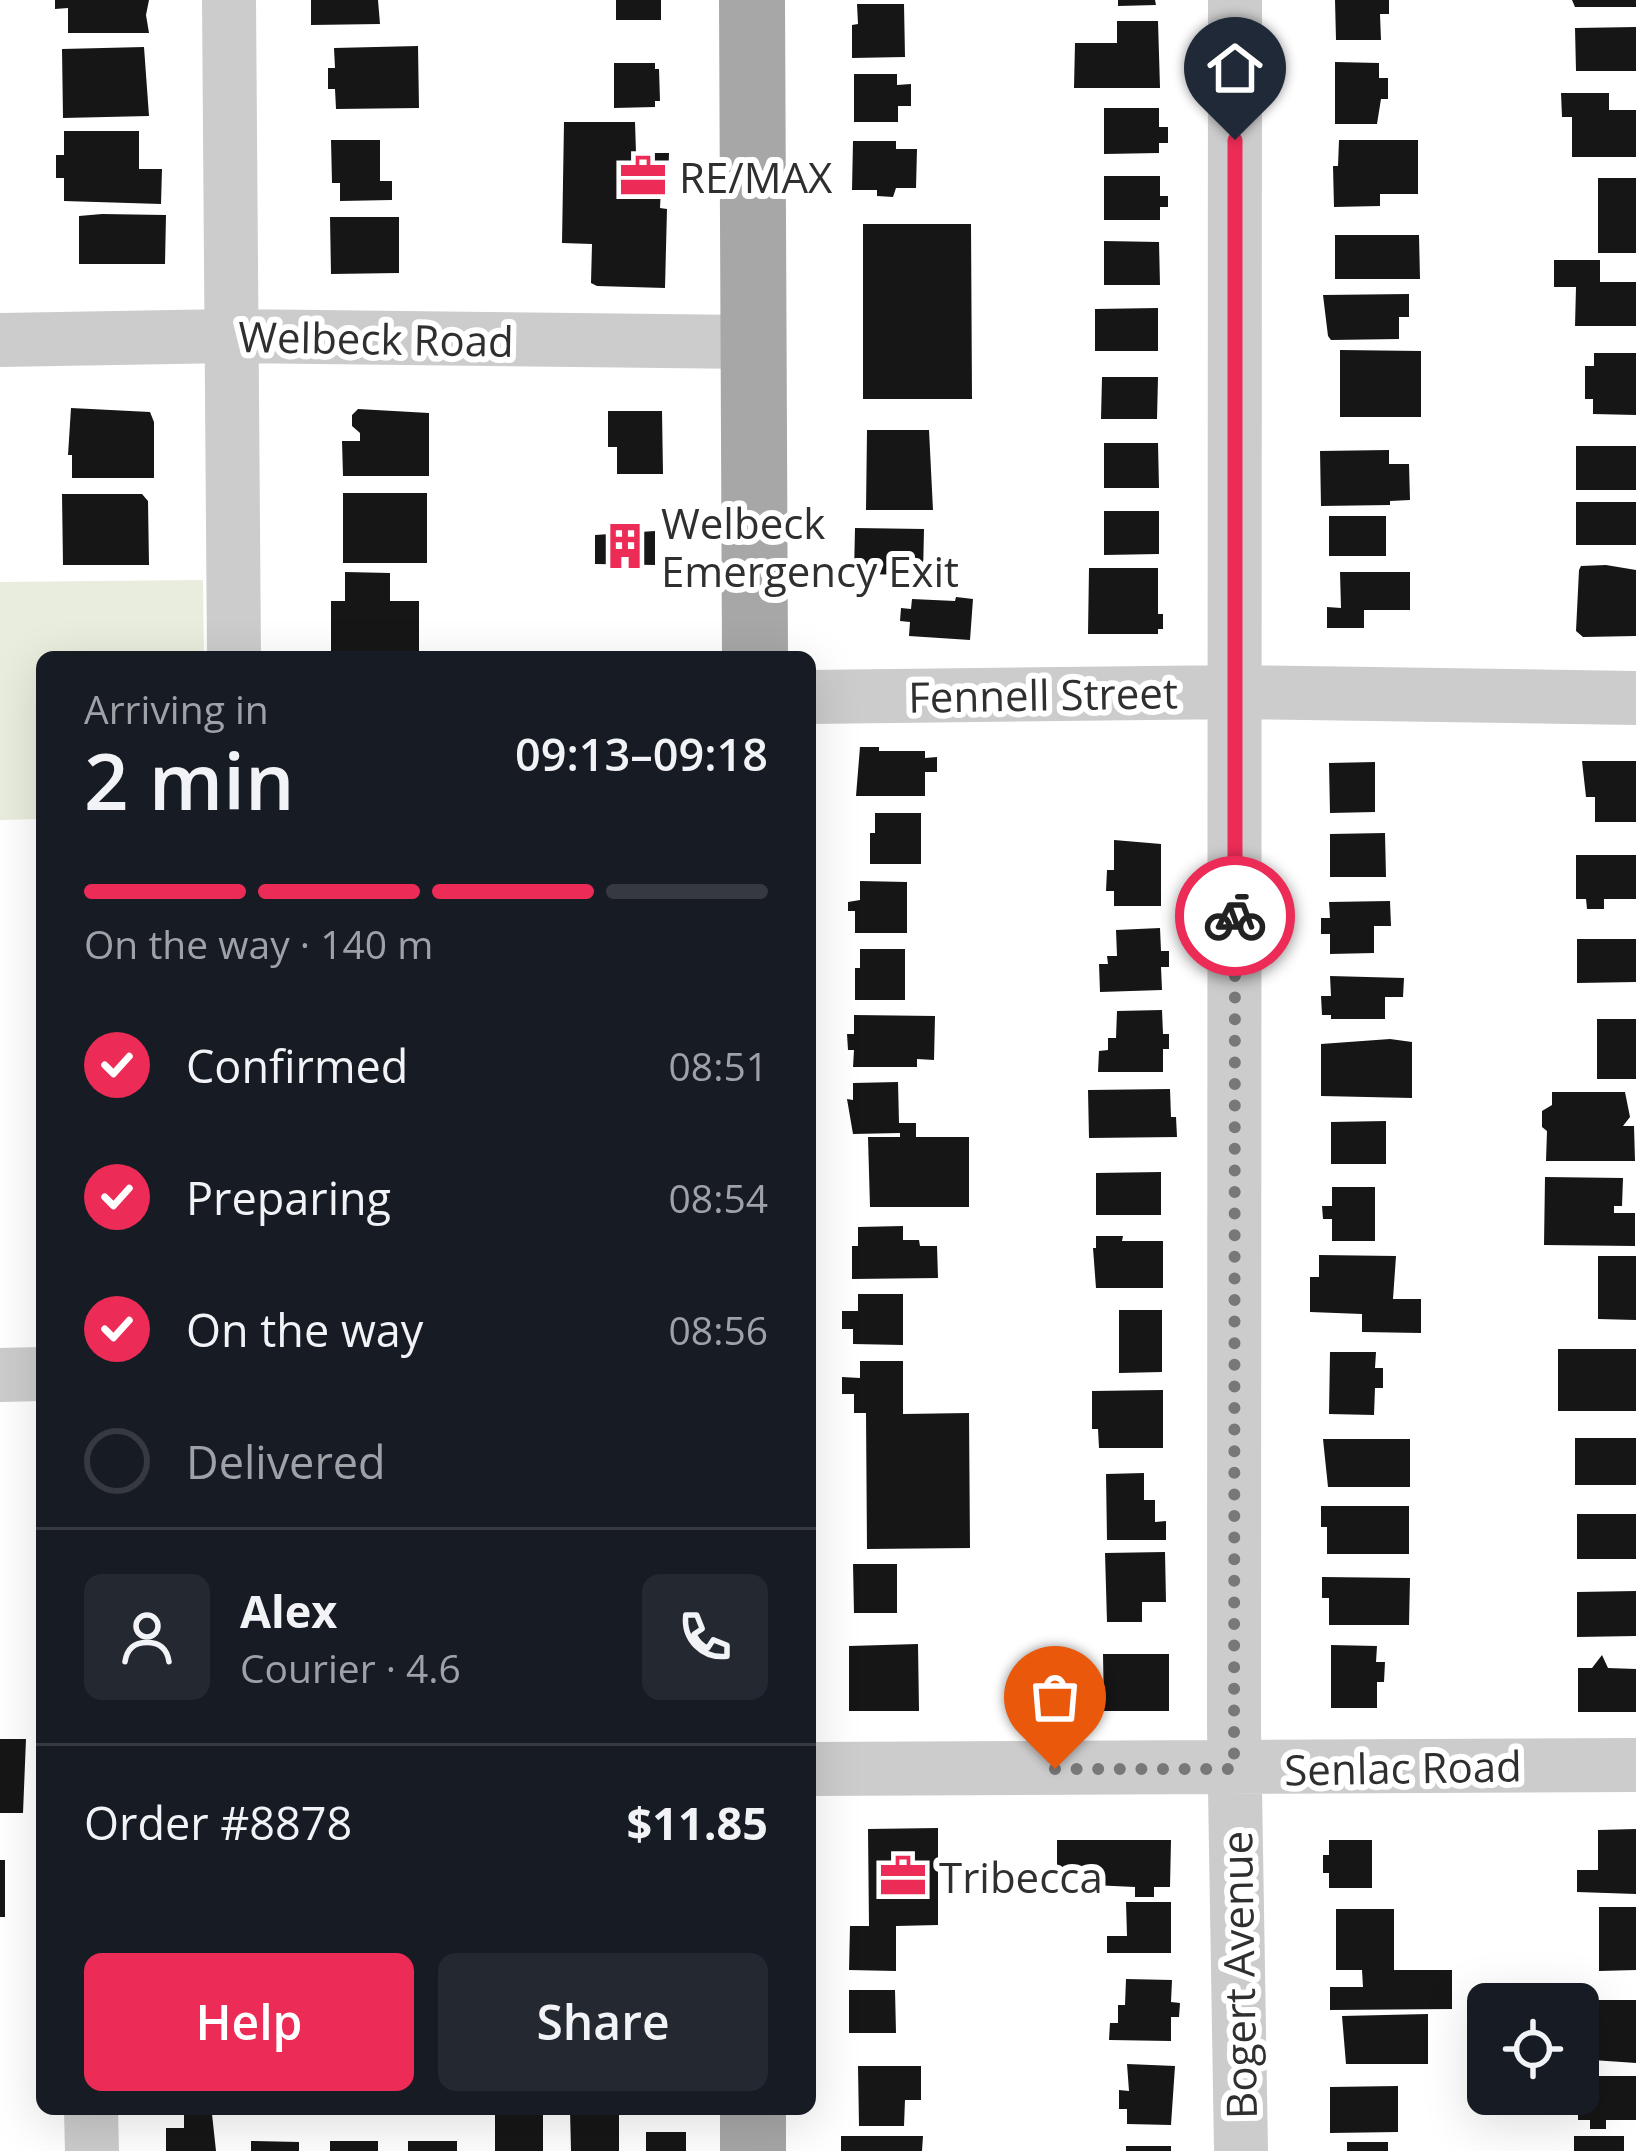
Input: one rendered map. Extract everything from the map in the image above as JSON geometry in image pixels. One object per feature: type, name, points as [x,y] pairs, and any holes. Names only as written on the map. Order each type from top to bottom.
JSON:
[{"type":"main road","points":[[752,0],[754,651]]},
{"type":"main road","points":[[752,2151],[753,2115]]},
{"type":"street","points":[[229,0],[234,651]]},
{"type":"street","name":"Bogert Avenue","points":[[1235,0],[1234,1769],[1241,2151]]},
{"type":"street","name":"Welbeck Road","points":[[0,340],[231,335],[751,342]]},
{"type":"street","name":"Fennell Street","points":[[816,697],[1236,692],[1636,698]]},
{"type":"street","points":[[0,1375],[36,1375]]},
{"type":"street","name":"Senlac Road","points":[[816,1769],[1636,1765]]},
{"type":"street","points":[[91,2115],[92,2151]]},
{"type":"green space","points":[[203,580],[204,651],[36,651],[36,819],[0,820],[0,582]]},
{"type":"building","points":[[55,0],[149,0],[149,33],[68,33],[68,8],[55,9]]},
{"type":"building","points":[[311,0],[378,0],[380,24],[311,25]]},
{"type":"building","points":[[616,0],[661,0],[661,20],[616,20]]},
{"type":"building","points":[[1118,0],[1155,0],[1156,5],[1118,6]]},
{"type":"building","points":[[1335,0],[1389,0],[1389,14],[1380,14],[1381,40],[1336,40]]},
{"type":"building","points":[[1572,0],[1636,0],[1636,7],[1575,7]]},
{"type":"building","points":[[857,4],[904,4],[905,57],[852,58]]},
{"type":"building","points":[[1117,21],[1158,21],[1160,88],[1074,88],[1075,43],[1117,43]]},
{"type":"building","points":[[1636,27],[1636,71],[1576,71],[1575,28]]},
{"type":"building","points":[[418,46],[419,108],[336,109],[335,89],[328,89],[328,68],[335,68],[334,48]]},
{"type":"building","points":[[144,47],[149,116],[63,118],[62,49]]},
{"type":"building","points":[[1335,62],[1379,63],[1379,78],[1388,78],[1388,99],[1381,99],[1377,124],[1335,124]]},
{"type":"building","points":[[614,63],[655,63],[660,101],[655,101],[655,107],[614,108]]},
{"type":"building","points":[[854,74],[897,74],[897,85],[911,84],[911,106],[898,106],[898,122],[854,122]]},
{"type":"building","points":[[1561,93],[1609,93],[1609,110],[1636,110],[1636,157],[1572,157],[1572,117],[1562,117]]},
{"type":"building","points":[[1104,108],[1159,108],[1159,127],[1168,127],[1168,143],[1159,143],[1159,153],[1104,154]]},
{"type":"building","points":[[564,122],[635,122],[636,153],[669,153],[668,188],[661,188],[660,208],[667,209],[665,288],[597,286],[591,283],[592,244],[562,243]]},
{"type":"building","points":[[64,131],[139,131],[139,169],[162,169],[161,204],[64,201],[64,178],[56,178],[56,155],[64,155]]},
{"type":"building","points":[[331,140],[380,140],[380,181],[392,181],[392,200],[340,201],[340,183],[332,183]]},
{"type":"building","points":[[1339,140],[1418,140],[1418,194],[1380,194],[1380,206],[1334,207],[1333,166],[1338,166]]},
{"type":"building","points":[[853,141],[896,141],[896,149],[917,149],[916,188],[896,188],[893,197],[877,196],[877,190],[852,190]]},
{"type":"building","points":[[1104,176],[1160,176],[1160,196],[1168,196],[1168,207],[1160,207],[1160,220],[1104,220]]},
{"type":"building","points":[[1598,178],[1636,178],[1636,253],[1598,253]]},
{"type":"building","points":[[166,215],[165,264],[79,264],[79,216]]},
{"type":"building","points":[[330,217],[399,217],[399,273],[331,274]]},
{"type":"building","points":[[863,224],[971,224],[972,399],[863,399]]},
{"type":"building","points":[[1335,235],[1419,235],[1420,279],[1335,279]]},
{"type":"building","points":[[1104,241],[1159,242],[1160,285],[1104,285]]},
{"type":"building","points":[[1554,260],[1600,260],[1600,282],[1636,282],[1636,326],[1575,326],[1576,287],[1554,287]]},
{"type":"building","points":[[1409,294],[1409,317],[1399,317],[1399,339],[1331,340],[1328,336],[1323,295]]},
{"type":"building","points":[[1158,308],[1158,351],[1095,351],[1095,309]]},
{"type":"building","points":[[1340,350],[1421,351],[1421,417],[1340,417]]},
{"type":"building","points":[[1594,353],[1636,353],[1636,415],[1593,414],[1593,399],[1585,399],[1585,366],[1594,366]]},
{"type":"building","points":[[1102,377],[1158,377],[1157,419],[1101,419]]},
{"type":"building","points":[[71,408],[150,412],[154,478],[72,478],[72,455],[68,455]]},
{"type":"building","points":[[358,409],[429,413],[429,476],[343,476],[342,441],[360,441],[360,433],[352,426],[352,415]]},
{"type":"building","points":[[608,411],[662,411],[663,474],[617,474],[617,447],[608,447]]},
{"type":"building","points":[[867,430],[929,430],[933,510],[866,510]]},
{"type":"building","points":[[1104,443],[1158,443],[1159,488],[1104,488]]},
{"type":"building","points":[[1576,446],[1636,446],[1636,490],[1576,490]]},
{"type":"building","points":[[1389,450],[1389,464],[1409,464],[1410,500],[1390,501],[1390,505],[1321,506],[1320,451]]},
{"type":"building","points":[[343,493],[427,493],[427,563],[343,563]]},
{"type":"building","points":[[62,494],[142,494],[148,501],[149,565],[63,565]]},
{"type":"building","points":[[1576,502],[1636,502],[1636,545],[1576,545]]},
{"type":"building","points":[[1104,511],[1159,511],[1159,554],[1104,555]]},
{"type":"building","points":[[1329,516],[1386,516],[1386,556],[1329,556]]},
{"type":"building","points":[[855,528],[924,529],[923,575],[854,574]]},
{"type":"building","name":"Welbeck Emergency Exit","points":[[655,531],[655,565],[595,564],[595,535]]},
{"type":"building","points":[[1606,565],[1636,570],[1636,636],[1583,637],[1576,631],[1579,570]]},
{"type":"building","points":[[1089,568],[1158,568],[1158,614],[1163,614],[1163,629],[1158,634],[1088,634]]},
{"type":"building","points":[[345,572],[390,573],[390,601],[419,601],[419,651],[331,651],[331,601],[345,601]]},
{"type":"building","points":[[1340,572],[1410,572],[1410,610],[1364,610],[1364,628],[1327,628],[1327,607],[1341,608]]},
{"type":"building","points":[[956,597],[973,599],[970,640],[909,636],[910,622],[900,621],[901,608],[911,609],[912,599],[955,601]]},
{"type":"building","points":[[860,747],[925,751],[925,758],[937,757],[937,772],[925,772],[925,796],[856,796]]},
{"type":"building","points":[[1582,761],[1636,761],[1636,822],[1595,822],[1595,797],[1586,797]]},
{"type":"building","points":[[1375,762],[1375,812],[1330,813],[1329,763]]},
{"type":"building","points":[[875,813],[921,813],[921,864],[870,864]]},
{"type":"building","points":[[1385,833],[1386,877],[1330,877],[1330,834]]},
{"type":"building","points":[[1114,840],[1161,844],[1161,906],[1114,906],[1114,891],[1106,891],[1107,870],[1114,870]]},
{"type":"building","points":[[1576,855],[1636,855],[1636,899],[1604,899],[1604,909],[1587,909],[1586,899],[1576,899]]},
{"type":"building","points":[[860,881],[907,882],[907,933],[855,933],[855,911],[848,911],[848,902],[860,900]]},
{"type":"building","points":[[1390,901],[1391,926],[1374,926],[1374,953],[1330,954],[1330,934],[1321,934],[1321,918],[1330,918],[1329,902]]},
{"type":"building","points":[[1160,928],[1161,951],[1169,951],[1169,967],[1161,967],[1162,990],[1100,992],[1099,964],[1108,964],[1107,956],[1117,956],[1116,930]]},
{"type":"building","points":[[1577,939],[1636,939],[1636,982],[1577,983]]},
{"type":"building","points":[[860,949],[905,949],[905,1000],[855,1000]]},
{"type":"building","points":[[1330,976],[1404,978],[1403,997],[1385,997],[1385,1019],[1331,1019],[1331,1015],[1322,1015],[1321,996],[1331,996]]},
{"type":"building","points":[[1162,1010],[1163,1034],[1169,1034],[1163,1072],[1098,1072],[1099,1051],[1108,1050],[1108,1038],[1116,1038],[1117,1011]]},
{"type":"building","points":[[854,1015],[935,1016],[934,1060],[917,1059],[917,1067],[853,1067],[854,1050],[848,1050],[847,1034],[854,1034]]},
{"type":"building","points":[[1597,1019],[1636,1019],[1636,1079],[1597,1079]]},
{"type":"building","points":[[1412,1042],[1412,1098],[1321,1096],[1321,1044]]},
{"type":"building","points":[[898,1082],[899,1123],[916,1123],[916,1137],[969,1137],[969,1207],[870,1207],[868,1137],[900,1137],[900,1133],[853,1134],[847,1099],[853,1100],[853,1083]]},
{"type":"building","points":[[1170,1089],[1177,1137],[1089,1138],[1088,1090]]},
{"type":"building","points":[[1552,1092],[1625,1092],[1630,1117],[1623,1126],[1634,1126],[1635,1161],[1546,1161],[1542,1111],[1552,1105]]},
{"type":"building","points":[[1386,1121],[1386,1164],[1331,1164],[1331,1122]]},
{"type":"building","points":[[1161,1172],[1161,1215],[1096,1215],[1096,1173]]},
{"type":"building","points":[[1545,1177],[1623,1178],[1622,1206],[1614,1206],[1614,1213],[1635,1213],[1635,1246],[1544,1245]]},
{"type":"building","points":[[1332,1187],[1375,1187],[1375,1241],[1332,1241],[1332,1219],[1323,1219],[1322,1206],[1332,1206]]},
{"type":"building","points":[[903,1226],[903,1240],[937,1246],[938,1278],[852,1279],[852,1246],[858,1246],[858,1227]]},
{"type":"building","points":[[1096,1236],[1163,1241],[1163,1288],[1096,1288]]},
{"type":"building","points":[[1319,1255],[1396,1256],[1393,1299],[1421,1299],[1421,1333],[1362,1332],[1362,1314],[1310,1312],[1310,1277],[1319,1277]]},
{"type":"building","points":[[1598,1256],[1636,1256],[1636,1320],[1598,1319]]},
{"type":"building","points":[[858,1294],[903,1294],[903,1345],[853,1344],[853,1329],[842,1329],[842,1311],[858,1311]]},
{"type":"building","points":[[1119,1310],[1162,1310],[1162,1372],[1119,1373]]},
{"type":"building","points":[[1558,1349],[1636,1349],[1636,1411],[1558,1411]]},
{"type":"building","points":[[1330,1352],[1376,1352],[1375,1368],[1383,1368],[1383,1388],[1375,1388],[1374,1415],[1329,1414]]},
{"type":"building","points":[[860,1361],[903,1361],[903,1414],[969,1413],[970,1548],[867,1549],[866,1413],[854,1413],[854,1394],[842,1394],[842,1377],[860,1378]]},
{"type":"building","points":[[1163,1390],[1163,1448],[1099,1448],[1098,1429],[1092,1429],[1092,1391]]},
{"type":"building","points":[[1575,1438],[1636,1438],[1636,1485],[1575,1485]]},
{"type":"building","points":[[1323,1439],[1410,1439],[1410,1487],[1328,1487]]},
{"type":"building","points":[[1144,1473],[1144,1500],[1155,1500],[1155,1522],[1166,1521],[1166,1540],[1107,1540],[1106,1474]]},
{"type":"building","points":[[1321,1506],[1409,1506],[1409,1554],[1327,1554]]},
{"type":"building","points":[[1577,1514],[1636,1514],[1636,1559],[1577,1559]]},
{"type":"building","points":[[1165,1552],[1166,1602],[1142,1602],[1142,1622],[1107,1622],[1105,1553]]},
{"type":"building","points":[[853,1564],[897,1564],[897,1613],[854,1613]]},
{"type":"building","points":[[1322,1577],[1410,1578],[1409,1625],[1329,1625],[1329,1598],[1322,1598]]},
{"type":"building","points":[[1636,1591],[1636,1636],[1577,1637],[1577,1592]]},
{"type":"building","points":[[918,1644],[919,1711],[849,1711],[849,1646]]},
{"type":"building","points":[[1331,1645],[1377,1646],[1376,1662],[1385,1662],[1384,1682],[1377,1682],[1377,1708],[1331,1708]]},
{"type":"building","points":[[1103,1654],[1169,1654],[1169,1711],[1104,1711]]},
{"type":"building","points":[[1602,1655],[1608,1668],[1636,1669],[1636,1712],[1578,1712],[1578,1668],[1592,1668]]},
{"type":"building","points":[[0,1739],[26,1739],[23,1813],[0,1813]]},
{"type":"building","points":[[938,1828],[938,1925],[896,1926],[896,1971],[849,1970],[850,1926],[869,1926],[868,1829]]},
{"type":"building","points":[[1636,1829],[1636,1894],[1577,1892],[1577,1870],[1598,1870],[1598,1830]]},
{"type":"building","points":[[1057,1840],[1171,1840],[1170,1887],[1154,1887],[1154,1897],[1135,1897],[1135,1887],[1092,1885],[1092,1875],[1057,1875]]},
{"type":"building","points":[[1329,1840],[1372,1840],[1372,1888],[1329,1888],[1323,1855],[1329,1855]]},
{"type":"building","points":[[0,1860],[5,1860],[5,1917],[0,1917]]},
{"type":"building","points":[[1126,1902],[1171,1902],[1171,1953],[1107,1953],[1107,1936],[1127,1936]]},
{"type":"building","points":[[1599,1907],[1636,1907],[1636,1970],[1599,1971]]},
{"type":"building","points":[[1336,1909],[1394,1909],[1394,1970],[1452,1970],[1452,2009],[1330,2010],[1330,1987],[1363,1987],[1362,1970],[1336,1970]]},
{"type":"building","points":[[1126,1979],[1172,1980],[1171,2002],[1180,2003],[1179,2017],[1171,2017],[1171,2041],[1109,2040],[1110,2023],[1118,2023],[1118,2005],[1125,2005]]},
{"type":"building","points":[[849,1990],[895,1990],[896,2033],[849,2033]]},
{"type":"building","points":[[1599,2000],[1636,2000],[1636,2063],[1599,2060]]},
{"type":"building","points":[[1428,2014],[1428,2064],[1346,2064],[1342,2016]]},
{"type":"building","points":[[1127,2064],[1175,2066],[1171,2125],[1127,2124],[1127,2109],[1119,2109],[1119,2090],[1129,2091]]},
{"type":"building","points":[[858,2066],[921,2066],[921,2100],[905,2100],[904,2126],[859,2126]]},
{"type":"building","points":[[1599,2076],[1636,2076],[1636,2120],[1606,2120],[1606,2129],[1590,2129],[1590,2120],[1578,2120],[1578,2115],[1599,2115]]},
{"type":"building","points":[[1398,2086],[1398,2132],[1330,2133],[1330,2087]]},
{"type":"building","points":[[184,2115],[212,2115],[216,2151],[166,2151],[166,2128],[184,2128]]},
{"type":"building","points":[[495,2115],[543,2115],[543,2151],[495,2151]]},
{"type":"building","points":[[570,2115],[619,2115],[619,2151],[571,2151]]},
{"type":"building","points":[[646,2132],[686,2132],[686,2151],[646,2151]]},
{"type":"building","points":[[841,2136],[923,2136],[922,2151],[841,2151]]},
{"type":"building","points":[[1574,2136],[1624,2136],[1624,2151],[1574,2151]]},
{"type":"building","points":[[251,2141],[299,2142],[299,2151],[251,2151]]},
{"type":"building","points":[[330,2141],[378,2141],[378,2151],[330,2151]]},
{"type":"building","points":[[408,2141],[457,2141],[457,2151],[408,2151]]},
{"type":"building","points":[[1347,2142],[1388,2142],[1388,2151],[1347,2151]]},
{"type":"building","points":[[1126,2146],[1171,2146],[1171,2151],[1126,2151]]},
{"type":"way so far","points":[[1055,1769],[1234,1769],[1235,916]]},
{"type":"place","name":"RE/MAX","points":[[643,176]]},
{"type":"place","name":"Welbeck Emergency Exit","points":[[625,546]]},
{"type":"place","name":"Tribecca","points":[[903,1876]]},
{"type":"route","points":[[1235,140],[1235,916]]}]
